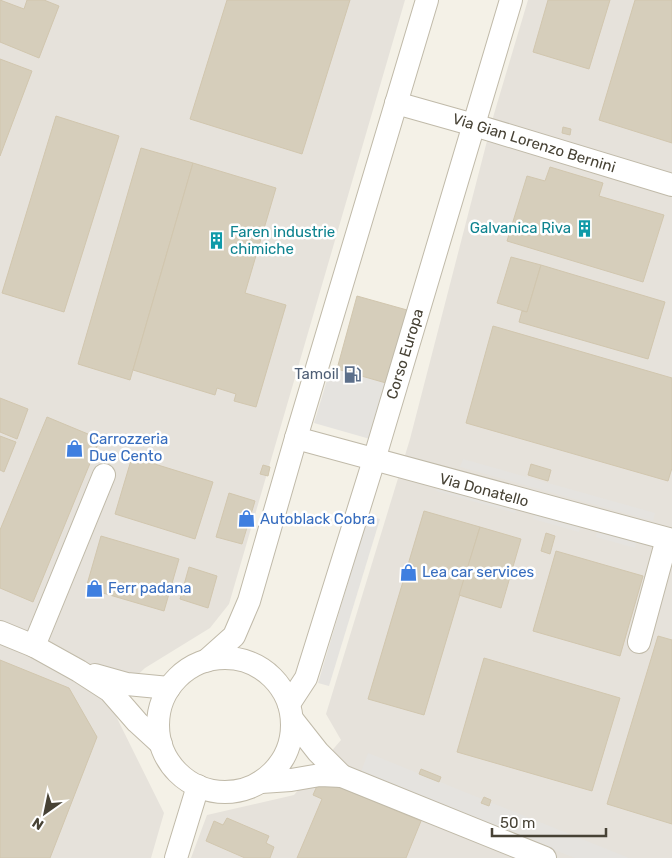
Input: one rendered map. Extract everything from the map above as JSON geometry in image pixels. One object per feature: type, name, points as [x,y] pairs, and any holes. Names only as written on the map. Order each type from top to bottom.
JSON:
[{"type":"street","points":[[291,712],[291,738],[285,755],[275,770],[261,782],[244,790],[222,792],[198,786],[175,769],[169,762],[161,744],[158,725],[161,706],[169,688],[185,671],[206,661],[234,636],[249,601],[427,0]]},
{"type":"street","name":"Corso Europa","points":[[291,712],[306,678],[374,460],[511,0]]},
{"type":"street","name":"Via Gian Lorenzo Bernini","points":[[396,103],[672,184]]},
{"type":"street","name":"Via Donatello","points":[[296,438],[669,540]]},
{"type":"street","points":[[34,646],[104,476]]},
{"type":"street","points":[[640,642],[669,540]]},
{"type":"street","points":[[0,632],[34,646],[110,691],[137,722],[161,744]]},
{"type":"street","points":[[206,661],[226,658],[246,661],[265,671],[279,686],[291,712],[318,752],[342,776]]},
{"type":"street","points":[[79,671],[127,684],[169,688]]},
{"type":"street","points":[[261,782],[291,780],[320,774],[342,776],[545,858]]},
{"type":"street","points":[[176,858],[198,786]]},
{"type":"shaded area","points":[[0,0],[405,0],[229,604],[210,628],[145,668],[109,702],[164,813],[151,858],[0,858]]},
{"type":"shaded area","points":[[528,0],[672,0],[672,858],[191,858],[207,815],[294,795],[341,740],[326,714],[410,439],[494,114]]},
{"type":"shaded area","points":[[331,367],[386,383],[370,439],[314,423]]},
{"type":"shaded area","points":[[463,459],[655,513],[653,521],[460,467]]},
{"type":"shaded area","points":[[438,483],[517,505],[515,513],[436,491]]},
{"type":"shaded area","points":[[536,511],[581,524],[579,532],[533,519]]},
{"type":"shaded area","points":[[368,516],[380,519],[329,686],[318,683]]},
{"type":"shaded area","points":[[598,528],[637,540],[635,548],[596,537]]},
{"type":"shaded area","points":[[368,753],[629,858],[575,858],[361,772]]},
{"type":"building","points":[[0,0],[24,9],[27,0],[44,0],[59,6],[39,58],[0,42]]},
{"type":"building","points":[[227,0],[350,0],[302,154],[190,119]]},
{"type":"building","points":[[548,0],[610,0],[589,69],[533,52]]},
{"type":"building","points":[[635,0],[672,0],[672,143],[599,120]]},
{"type":"building","points":[[0,59],[32,71],[0,156]]},
{"type":"building","points":[[56,116],[119,136],[64,312],[2,293]]},
{"type":"building","points":[[563,127],[571,129],[570,135],[562,133]]},
{"type":"building","points":[[141,148],[193,163],[130,380],[78,364]]},
{"type":"building","name":"Faren industrie chimiche","points":[[193,163],[276,188],[245,293],[286,305],[256,407],[234,401],[236,394],[217,388],[215,395],[133,370]]},
{"type":"building","name":"Galvanica Riva","points":[[550,167],[603,183],[599,196],[664,215],[643,282],[507,241],[527,176],[545,181]]},
{"type":"building","points":[[511,257],[541,265],[527,312],[497,303]]},
{"type":"building","points":[[541,265],[665,302],[648,359],[519,322],[522,311],[527,312]]},
{"type":"building","points":[[357,296],[407,310],[386,383],[337,369]]},
{"type":"building","points":[[493,326],[672,378],[672,468],[668,481],[466,423]]},
{"type":"building","points":[[0,398],[28,409],[17,439],[0,432]]},
{"type":"building","points":[[47,417],[100,439],[33,602],[0,588],[0,530]]},
{"type":"building","points":[[0,436],[16,442],[4,472],[0,470]]},
{"type":"building","points":[[132,457],[213,482],[195,539],[115,514]]},
{"type":"building","points":[[531,464],[551,470],[548,481],[528,475]]},
{"type":"building","points":[[263,465],[270,467],[268,476],[260,474]]},
{"type":"building","points":[[229,493],[255,501],[242,544],[216,537]]},
{"type":"building","points":[[424,511],[480,527],[424,715],[368,699]]},
{"type":"building","points":[[480,527],[521,539],[501,608],[459,595]]},
{"type":"building","points":[[546,533],[555,536],[550,554],[541,551]]},
{"type":"building","points":[[101,536],[179,559],[164,611],[86,588]]},
{"type":"building","points":[[556,551],[643,576],[620,656],[533,631]]},
{"type":"building","points":[[189,567],[217,576],[208,608],[180,599]]},
{"type":"building","points":[[658,636],[672,640],[672,824],[607,804]]},
{"type":"building","points":[[484,658],[620,698],[592,791],[457,752]]},
{"type":"building","points":[[0,660],[69,688],[97,737],[50,858],[0,858]]},
{"type":"building","points":[[421,769],[441,777],[439,782],[419,774]]},
{"type":"building","points":[[320,779],[421,821],[406,858],[297,858],[322,799],[313,795]]},
{"type":"building","points":[[484,797],[491,800],[489,806],[481,803]]},
{"type":"building","points":[[227,818],[269,836],[266,843],[274,847],[270,858],[245,858],[206,841],[214,821],[223,825]]},
{"type":"place","name":"Galvanica Riva","points":[[585,228]]},
{"type":"place","name":"Faren industrie chimiche","points":[[216,241]]},
{"type":"place","name":"Tamoil","points":[[353,374]]},
{"type":"place","name":"Carrozzeria Due Cento","points":[[75,448]]},
{"type":"place","name":"Autoblack Cobra","points":[[246,519]]},
{"type":"place","name":"Lea car services","points":[[408,572]]},
{"type":"place","name":"Ferr padana","points":[[94,588]]}]
